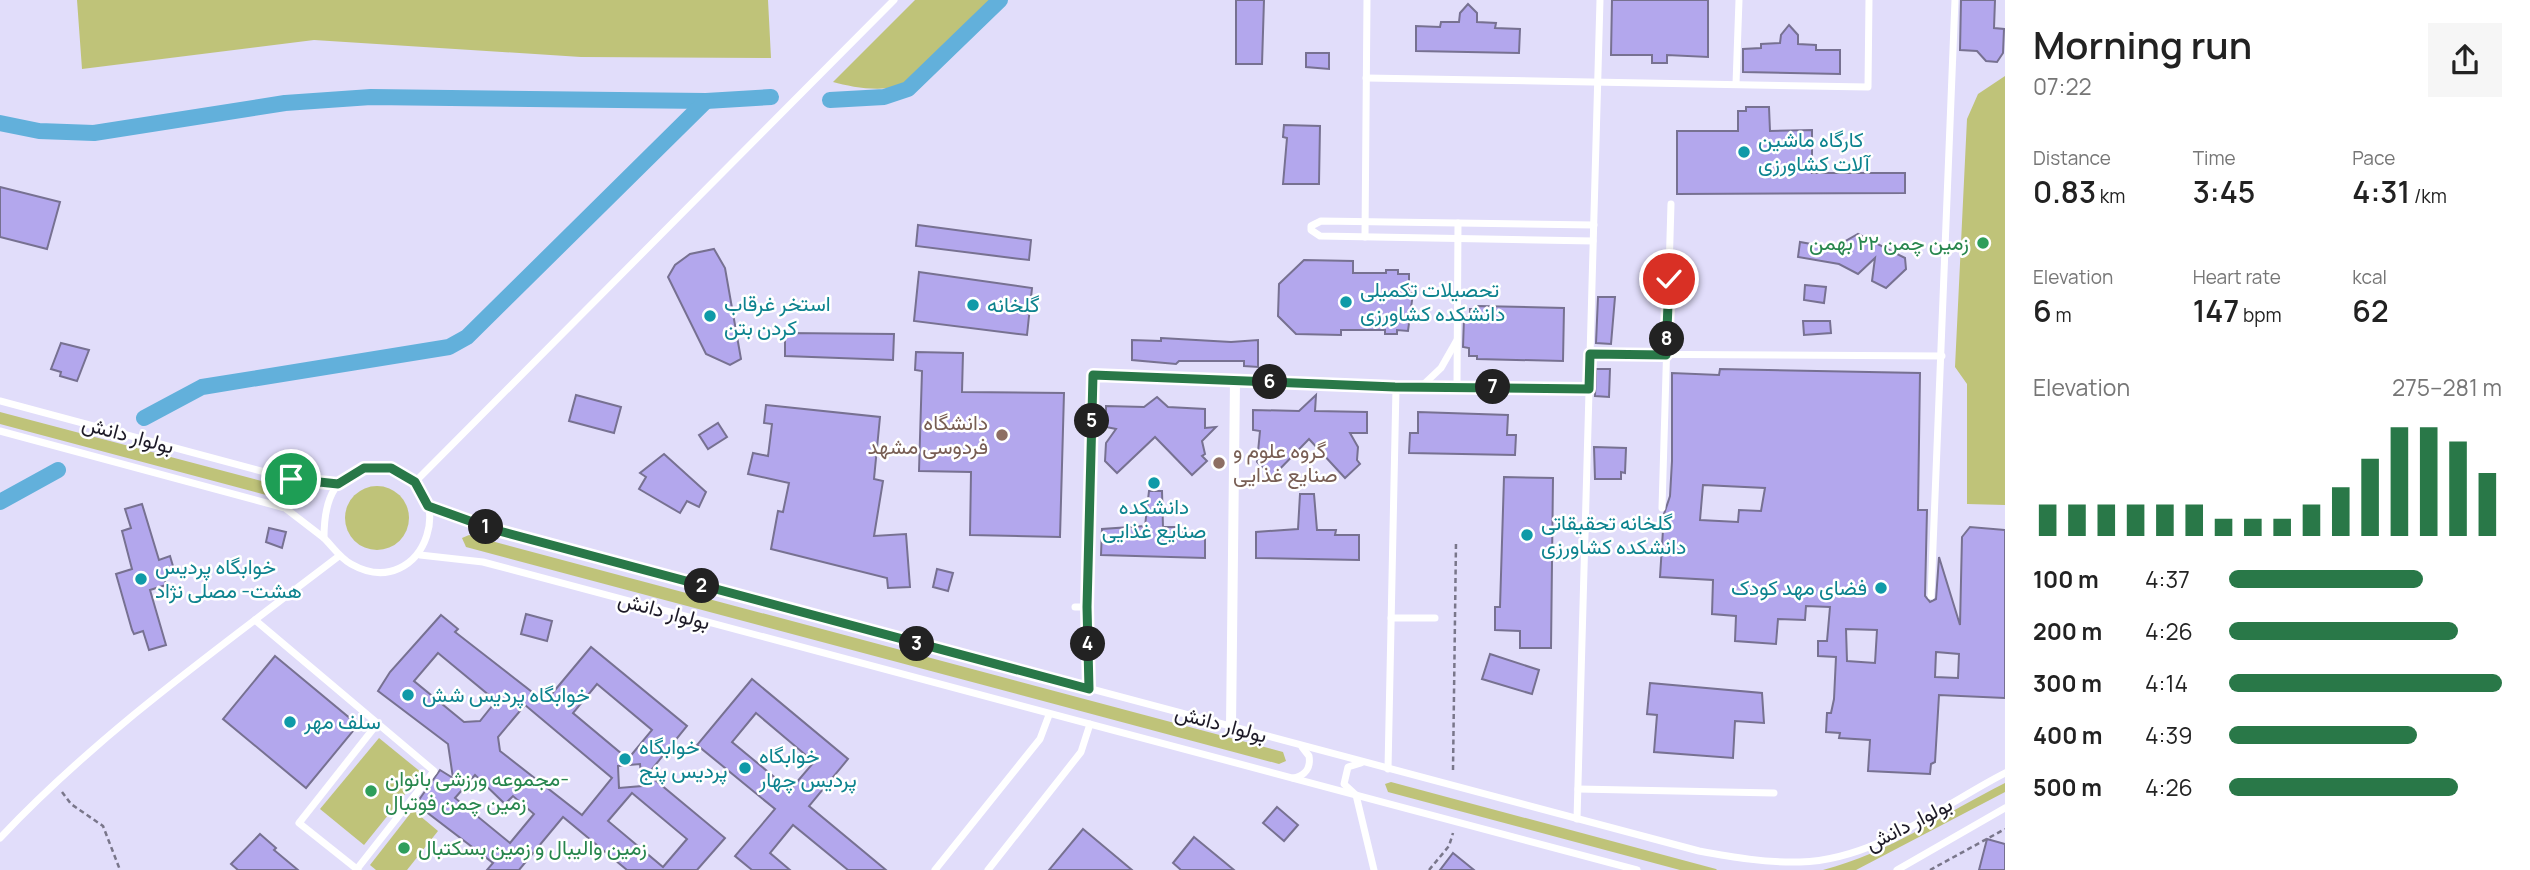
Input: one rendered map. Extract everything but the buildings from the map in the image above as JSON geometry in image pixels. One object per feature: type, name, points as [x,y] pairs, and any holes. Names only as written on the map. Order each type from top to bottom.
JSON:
[{"type":"street","points":[[1231,726],[1235,381]]},
{"type":"lane","points":[[415,482],[894,0]]},
{"type":"lane","points":[[1365,237],[1367,0]]},
{"type":"lane","points":[[1577,819],[1600,0]]},
{"type":"lane","points":[[1737,84],[1739,0]]},
{"type":"lane","points":[[1366,78],[1868,87],[1869,0]]},
{"type":"lane","points":[[1931,596],[1955,0]]},
{"type":"lane","points":[[1661,508],[1671,204]]},
{"type":"lane","points":[[1593,241],[1320,236],[1311,230],[1311,226],[1321,221],[1594,225]]},
{"type":"lane","points":[[1457,386],[1458,223]]},
{"type":"lane","points":[[1423,385],[1441,368],[1458,340]]},
{"type":"lane","points":[[1590,354],[1942,356]]},
{"type":"lane","points":[[1089,689],[1087,607],[1093,375],[1395,387],[1423,385],[1589,389]]},
{"type":"lane","points":[[1388,769],[1395,387]]},
{"type":"lane","name":"بولوار دانش","points":[[0,401],[291,479],[338,484]]},
{"type":"lane","name":"بولوار دانش","points":[[0,431],[285,508],[324,538]]},
{"type":"lane","points":[[378,466],[391,468],[415,482],[428,506],[428,533],[420,555],[406,565],[377,572],[350,564],[324,538],[326,505],[338,484],[351,473],[378,466]]},
{"type":"lane","name":"بولوار دانش","points":[[428,506],[492,529],[1089,689],[1699,851],[1750,860],[1802,862],[1847,854],[1890,838],[2005,773]]},
{"type":"lane","name":"بولوار دانش","points":[[420,555],[483,562],[1637,870]]},
{"type":"lane","points":[[0,838],[59,779],[161,693],[340,556]]},
{"type":"lane","points":[[1075,607],[1087,607]]},
{"type":"lane","points":[[1391,618],[1435,618]]},
{"type":"lane","points":[[255,620],[434,771],[357,870],[299,823],[377,724]]},
{"type":"lane","points":[[935,870],[1040,739],[1049,715]]},
{"type":"lane","points":[[988,870],[1081,752],[1090,724]]},
{"type":"lane","points":[[1289,777],[1300,776],[1310,762],[1307,751],[1297,744]]},
{"type":"lane","points":[[1366,763],[1353,764],[1345,772],[1344,783],[1356,795],[1374,870]]},
{"type":"lane","points":[[1578,789],[1774,793]]},
{"type":"lane","name":"بولوار دانش","points":[[1897,870],[2005,808]]},
{"type":"lane","points":[[1912,870],[1916,859]]},
{"type":"path","points":[[1453,770],[1456,542]]},
{"type":"path","points":[[59,779],[64,797],[103,826],[120,870]]},
{"type":"path","points":[[1429,870],[1449,846],[1455,822]]},
{"type":"path","points":[[1930,870],[2005,829]]},
{"type":"green space","points":[[77,0],[768,0],[771,58],[581,57],[314,40],[82,69]]},
{"type":"green space","points":[[915,0],[991,0],[932,61],[898,86],[874,89],[833,82]]},
{"type":"green space","name":"زمین چمن ۲۲ بهمن","points":[[2005,76],[2005,505],[1967,504],[1967,384],[1955,367],[1967,119],[1978,94]]},
{"type":"green space","points":[[0,412],[284,487],[288,496],[281,499],[0,424]]},
{"type":"green space","points":[[377,486],[395,492],[403,500],[409,518],[403,536],[395,544],[377,550],[359,544],[351,536],[345,518],[351,500],[359,492]]},
{"type":"green space","points":[[469,535],[1283,752],[1286,761],[1279,764],[466,547],[462,538]]},
{"type":"green space","name":"مجموعه ورزشی بانوان- زمین چمن فوتبال","points":[[379,738],[422,773],[364,845],[320,809]]},
{"type":"green space","points":[[1391,782],[1717,870],[1680,870],[1388,792],[1385,784]]},
{"type":"green space","points":[[2005,783],[2005,792],[1856,870],[1823,870],[1894,843]]},
{"type":"green space","name":"زمین والیبال و زمین بسکتبال","points":[[413,810],[438,831],[407,870],[376,870],[370,865]]},
{"type":"waterway","points":[[830,100],[884,97],[908,89],[1000,0]]},
{"type":"waterway","points":[[0,123],[39,131],[94,133],[285,103],[371,97],[706,101],[771,97]]},
{"type":"waterway","points":[[144,418],[202,387],[449,347],[467,337],[706,101]]},
{"type":"waterway","points":[[0,502],[58,470]]},
{"type":"place","name":"کارگاه ماشین آلات کشاورزی","points":[[1744,152]]},
{"type":"place","name":"زمین چمن ۲۲ بهمن","points":[[1983,243]]},
{"type":"place","name":"تحصیلات تکمیلی دانشکده کشاورزی","points":[[1346,302]]},
{"type":"place","name":"گلخانه","points":[[973,305]]},
{"type":"place","name":"استخر غرقاب کردن بتن","points":[[710,316]]},
{"type":"place","name":"دانشگاه فردوسی مشهد","points":[[1002,435]]},
{"type":"place","name":"گروه علوم و صنایع غذایی","points":[[1219,463]]},
{"type":"place","name":"دانشکده صنایع غذایی","points":[[1154,483]]},
{"type":"place","name":"گلخانه تحقیقاتی دانشکده کشاورزی","points":[[1527,535]]},
{"type":"place","name":"خوابگاه پردیس هشت- مصلی نژاد","points":[[141,579]]},
{"type":"place","name":"فضای مهد کودک","points":[[1881,588]]},
{"type":"place","name":"خوابگاه پردیس شش","points":[[408,695]]},
{"type":"place","name":"سلف مهر","points":[[290,722]]},
{"type":"place","name":"خوابگاه پردیس پنج","points":[[625,759]]},
{"type":"place","name":"خوابگاه پردیس چهار","points":[[745,768]]},
{"type":"place","name":"مجموعه ورزشی بانوان- زمین چمن فوتبال","points":[[371,791]]},
{"type":"place","name":"زمین والیبال و زمین بسکتبال","points":[[404,848]]},
{"type":"route","points":[[291,479],[338,484],[351,473],[364,468],[391,468],[415,482],[428,506],[492,529],[1089,689],[1087,607],[1093,375],[1395,387],[1423,385],[1589,389],[1590,354],[1666,355],[1669,279]]}]
